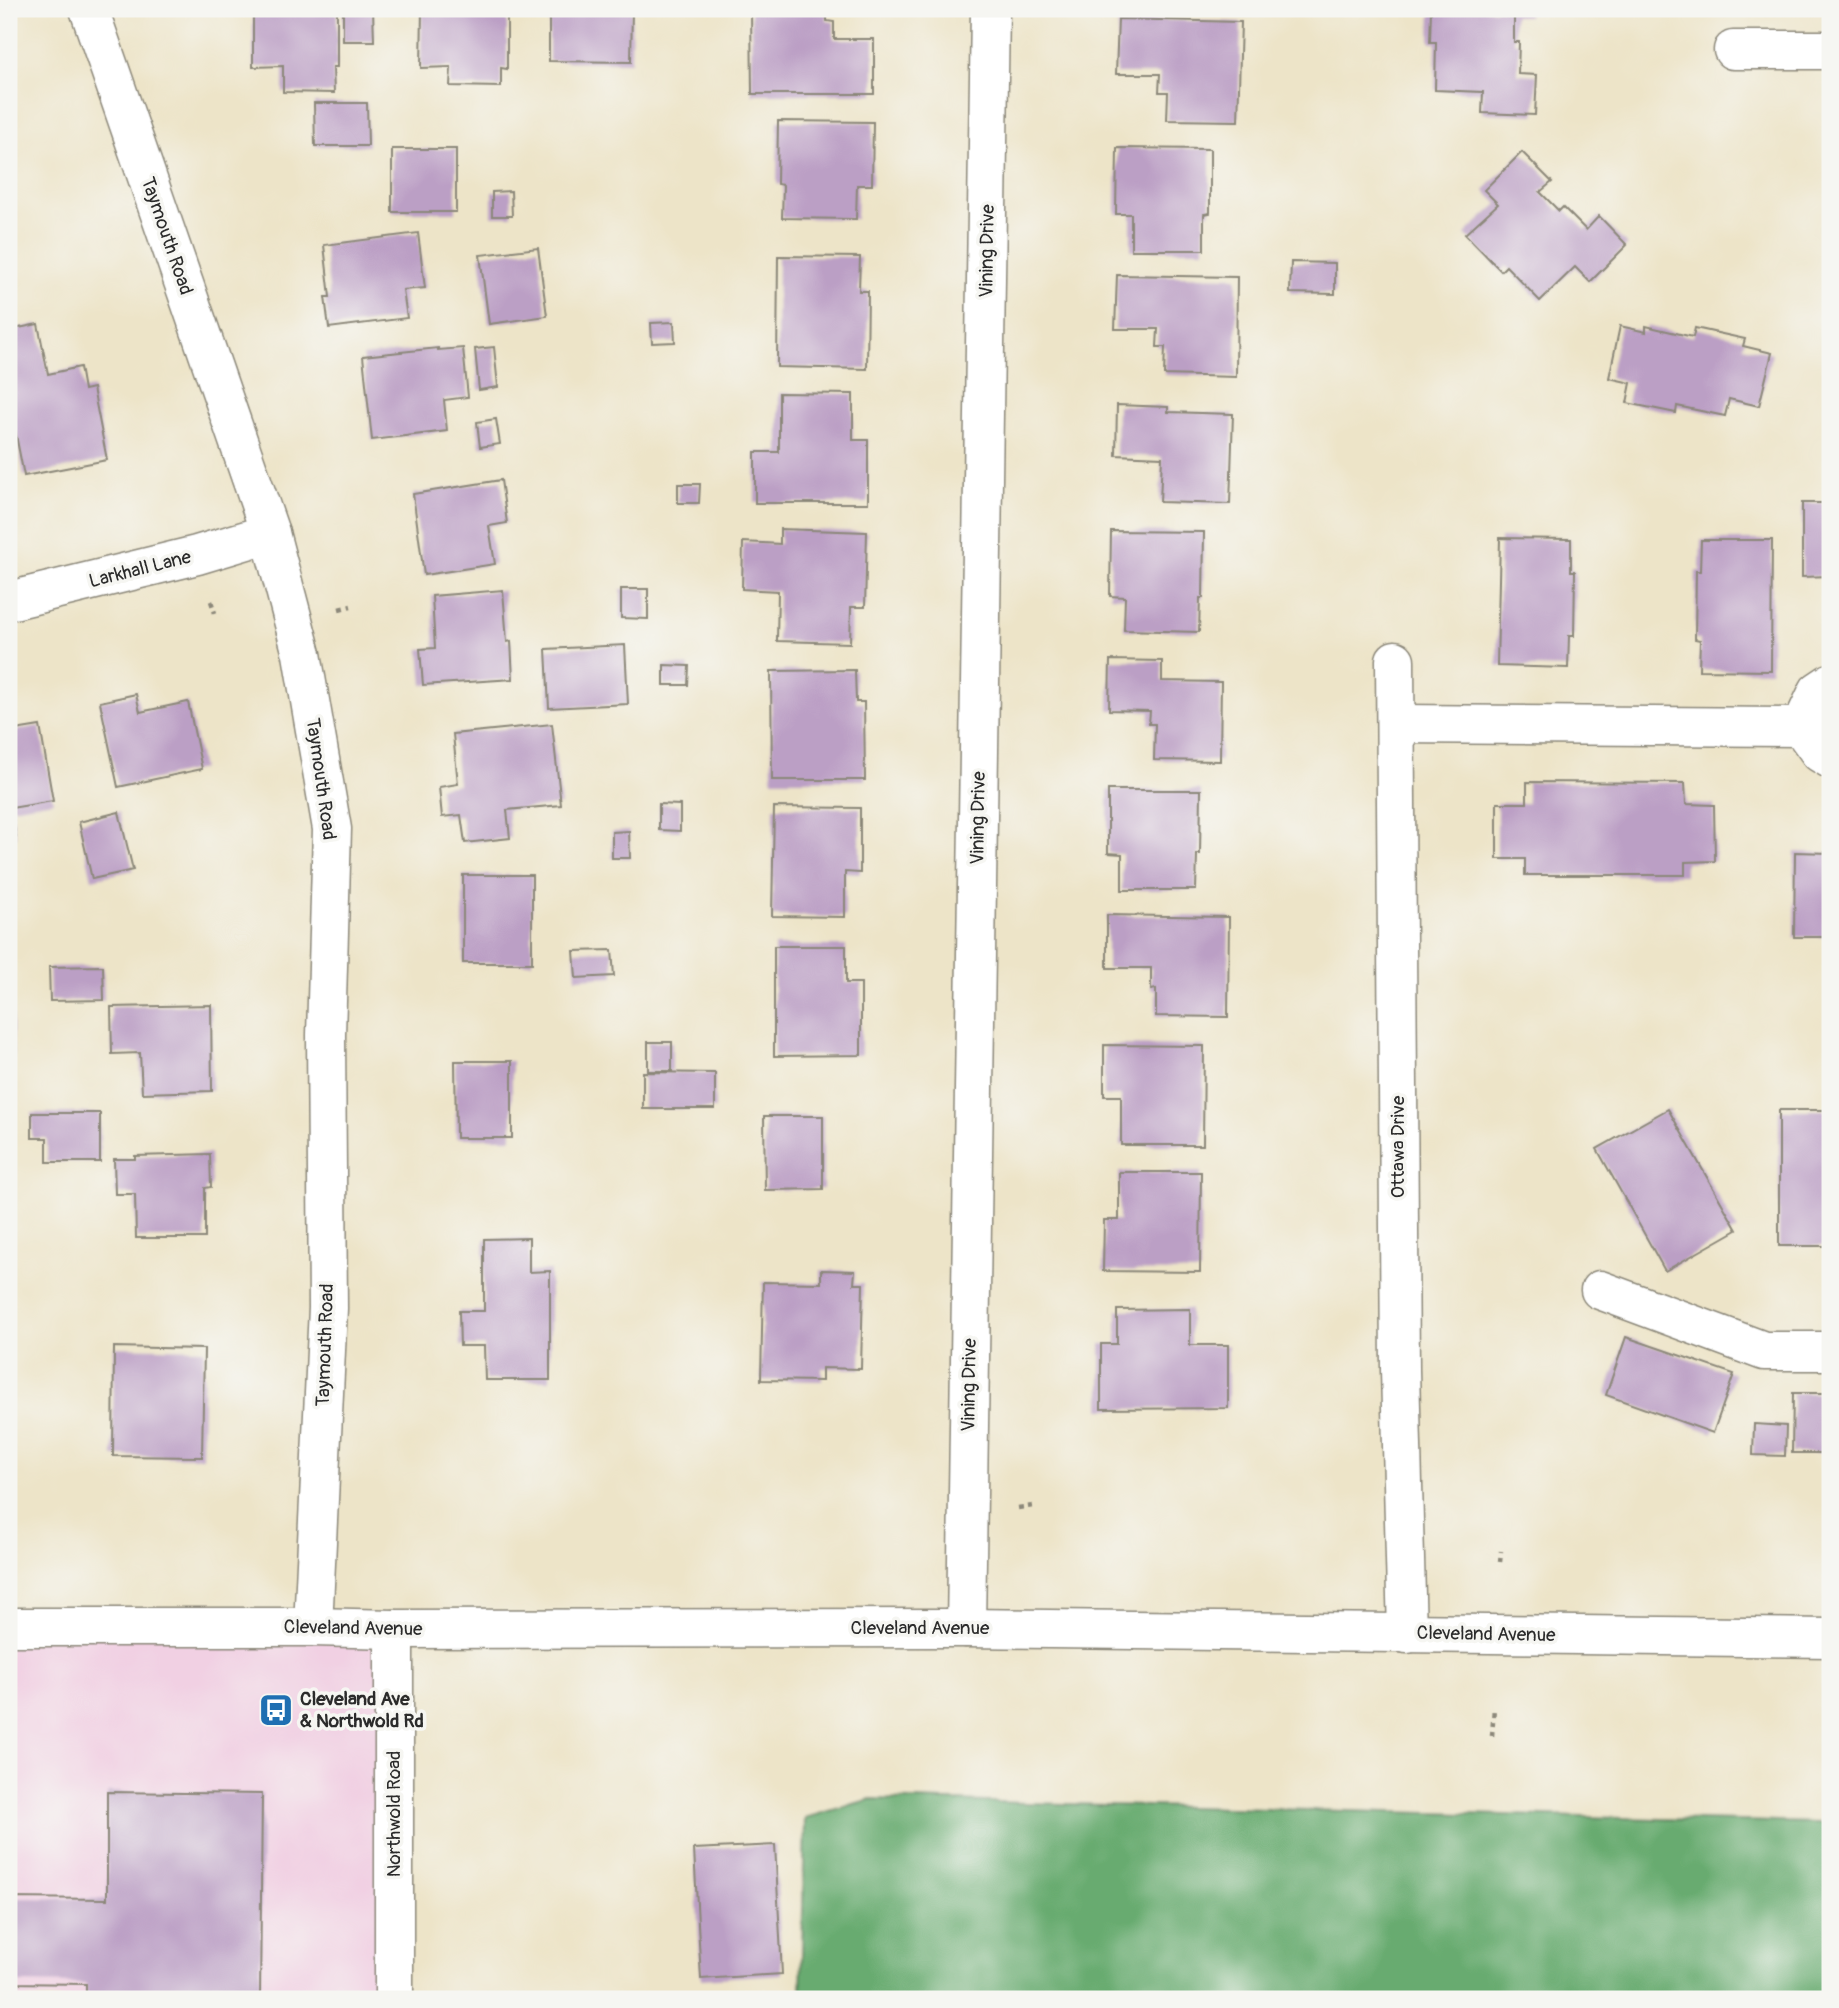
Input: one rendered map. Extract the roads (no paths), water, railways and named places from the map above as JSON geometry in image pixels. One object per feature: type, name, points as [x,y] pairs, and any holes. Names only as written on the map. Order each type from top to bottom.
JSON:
[{"type":"street","name":"Taymouth Road","points":[[89,9],[270,533],[302,654],[332,829],[326,1035],[328,1308],[313,1627]]},
{"type":"street","name":"Vining Drive","points":[[966,1628],[990,9]]},
{"type":"street","points":[[1733,50],[1830,50]]},
{"type":"street","name":"Larkhall Lane","points":[[9,601],[197,555],[270,533]]},
{"type":"street","name":"Ottawa Drive","points":[[1395,660],[1400,1370],[1407,1634]]},
{"type":"street","points":[[1801,727],[1818,691],[1830,683]]},
{"type":"street","points":[[1396,723],[1801,727]]},
{"type":"street","points":[[1801,727],[1820,753],[1830,759]]},
{"type":"street","points":[[1600,1290],[1764,1350],[1830,1351]]},
{"type":"street","name":"Cleveland Avenue","points":[[9,1627],[966,1628],[1830,1638]]},
{"type":"street","name":"Northwold Road","points":[[394,1629],[394,1999]]},
{"type":"place","name":"Cleveland Ave & Northwold Rd","points":[[276,1710]]}]
